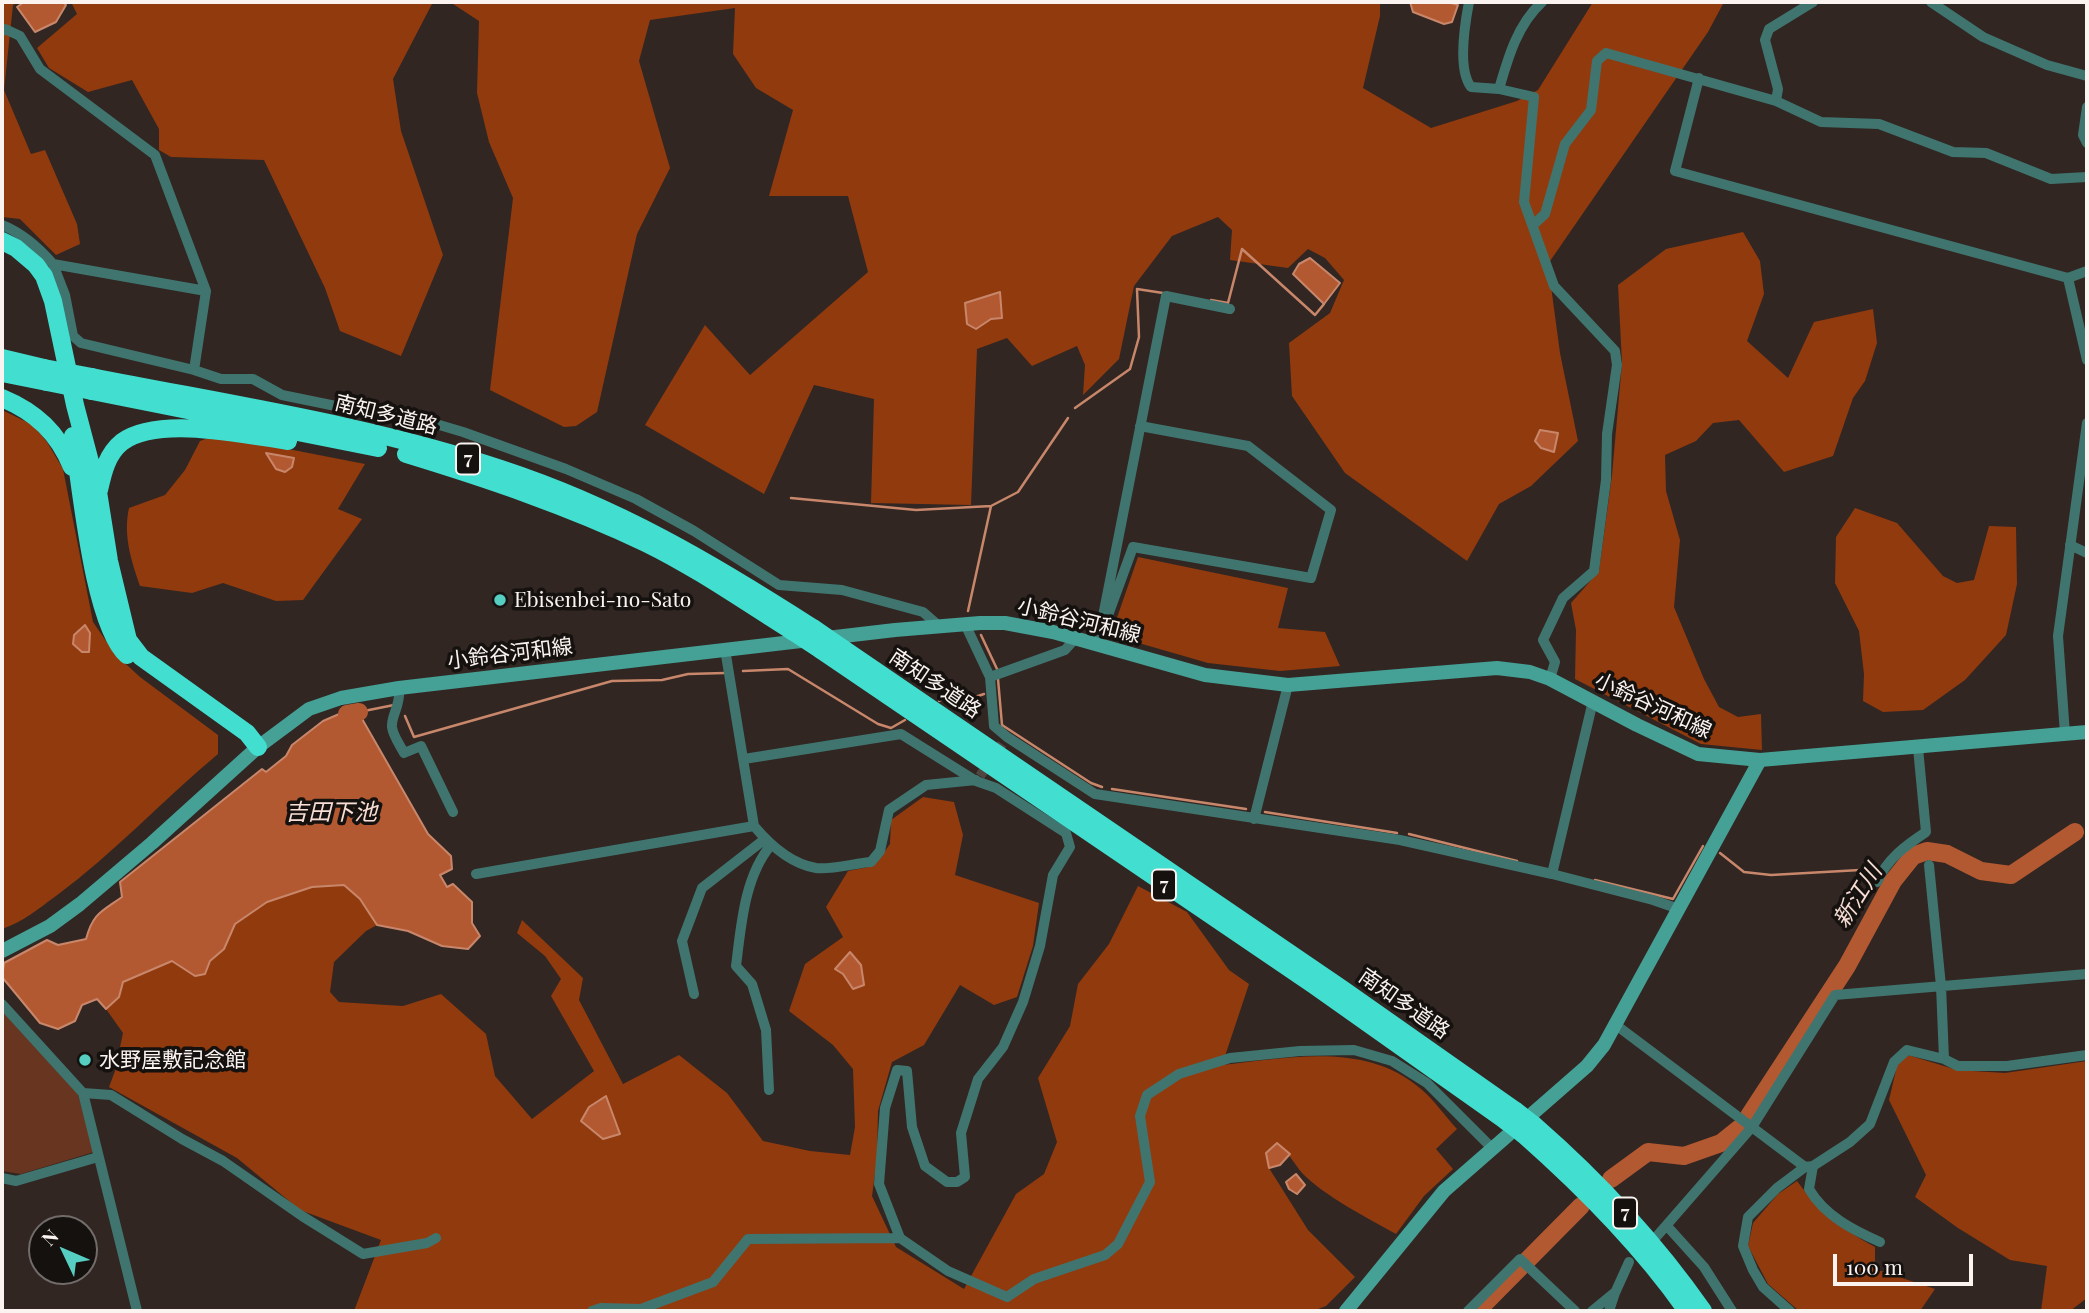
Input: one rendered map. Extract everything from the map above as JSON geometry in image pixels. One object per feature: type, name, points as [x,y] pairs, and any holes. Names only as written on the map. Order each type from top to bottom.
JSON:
[{"type":"highway","points":[[2,242],[27,256],[44,276],[60,329],[90,491],[105,619],[122,650],[145,671],[242,741],[257,747]]},
{"type":"highway","points":[[2,251],[17,260],[41,289],[47,306],[69,414],[90,491]]},
{"type":"highway","points":[[2,347],[44,369]]},
{"type":"highway","name":"南知多道路","points":[[2,358],[44,369],[327,424],[501,469],[597,506],[725,571],[1333,982],[1511,1116],[1590,1176],[1656,1249],[1703,1311]]},
{"type":"highway","name":"南知多道路","points":[[2,373],[44,369]]},
{"type":"highway","name":"南知多道路","points":[[90,378],[401,453],[516,489],[648,544],[718,584],[821,650],[1511,1116]]},
{"type":"highway","points":[[2,398],[37,416],[64,449],[90,491]]},
{"type":"highway","points":[[90,491],[109,456],[122,442],[158,429],[240,433],[390,459],[401,453]]},
{"type":"highway","name":"南知多道路","points":[[1529,1130],[1647,1259],[1687,1311]]},
{"type":"main road","name":"小鈴谷河和線","points":[[2,951],[50,926],[80,904],[152,843],[257,747],[309,709],[341,698],[399,688],[939,626],[1005,624],[1053,632],[1098,642],[1205,675],[1288,685],[1497,668],[1530,672],[1550,679],[1698,754],[1760,760],[2087,732]]},
{"type":"main road","points":[[1346,1311],[1430,1205],[1587,1066],[1616,1025],[1760,760]]},
{"type":"street","points":[[1469,2],[1464,31],[1465,79],[1471,87],[1499,89],[1534,97],[1524,202],[1554,286],[1615,351],[1618,365],[1607,434],[1606,480],[1594,571],[1563,598],[1542,640],[1555,662],[1550,679]]},
{"type":"street","points":[[1499,89],[1513,44],[1534,9],[1542,2]]},
{"type":"street","points":[[1776,101],[1778,89],[1765,40],[1769,29],[1813,2]]},
{"type":"street","points":[[1931,2],[1983,37],[2047,65],[2087,76]]},
{"type":"street","points":[[2,31],[5,29],[20,36],[40,69],[155,155],[206,291],[194,370]]},
{"type":"street","points":[[1534,224],[1545,214],[1565,144],[1591,110],[1597,61],[1606,54],[1776,101],[1821,122],[1879,124],[1954,152],[1986,153],[2051,179],[2087,177]]},
{"type":"street","points":[[1699,78],[1675,171],[2068,278],[2087,271]]},
{"type":"street","points":[[2087,107],[2083,135],[2087,143]]},
{"type":"street","points":[[2,225],[13,229],[53,264],[65,295],[73,336],[81,343],[221,379],[253,379],[282,395],[436,424],[464,432],[566,469],[636,499],[746,562],[779,585],[842,590],[923,612],[939,626]]},
{"type":"street","points":[[53,264],[206,291]]},
{"type":"street","points":[[2068,278],[2087,360]]},
{"type":"street","points":[[1098,642],[1166,296],[1230,309]]},
{"type":"street","points":[[2065,734],[2058,636],[2087,423]]},
{"type":"street","points":[[1098,642],[1133,547],[1311,578],[1331,510],[1248,446],[1140,426]]},
{"type":"street","points":[[2070,545],[2087,553]]},
{"type":"street","points":[[965,624],[990,677],[994,726],[1005,741],[1095,794],[1401,840],[1552,874],[1679,909]]},
{"type":"street","points":[[990,677],[1065,650],[1075,639]]},
{"type":"street","points":[[725,649],[754,825],[768,842],[786,856],[817,868],[871,862],[880,851],[889,810],[926,785],[978,779]]},
{"type":"street","points":[[1254,819],[1288,685]]},
{"type":"street","points":[[399,688],[401,701],[392,722],[392,730],[404,753],[421,746],[453,811]]},
{"type":"street","points":[[1552,874],[1593,701]]},
{"type":"street","points":[[744,759],[901,734],[996,788],[1066,834],[1070,847],[1053,874],[1040,946],[1023,1002],[1003,1047],[978,1079],[961,1133],[965,1177],[957,1182],[947,1182],[925,1166],[912,1127],[906,1071],[897,1070],[885,1108],[879,1184],[900,1238],[948,1271],[1007,1297],[1034,1279],[1105,1255],[1118,1244],[1150,1182],[1140,1116],[1147,1094],[1179,1074],[1230,1058],[1354,1049],[1392,1061],[1427,1083],[1492,1148]]},
{"type":"street","points":[[1877,882],[1882,870],[1901,848],[1926,832],[1918,748]]},
{"type":"street","points":[[476,874],[754,825]]},
{"type":"street","points":[[694,995],[682,941],[702,888],[768,842]]},
{"type":"street","points":[[768,842],[743,906],[736,966],[752,984],[766,1030],[769,1090]]},
{"type":"street","points":[[1929,865],[1941,986],[1944,1059]]},
{"type":"street","points":[[1657,1236],[1752,1127],[1835,995],[2087,974]]},
{"type":"street","points":[[2,1004],[83,1093],[137,1311]]},
{"type":"street","points":[[1616,1025],[1752,1127],[1809,1166]]},
{"type":"street","points":[[1790,1311],[1763,1287],[1743,1246],[1748,1217],[1777,1188],[1850,1142],[1870,1124],[1894,1062],[1907,1050],[1944,1059],[1958,1066],[2007,1066],[2087,1055]]},
{"type":"street","points":[[83,1093],[111,1095],[223,1161],[302,1216],[363,1254],[427,1243],[436,1238]]},
{"type":"street","points":[[2,1178],[16,1181],[98,1157]]},
{"type":"street","points":[[1809,1166],[1809,1189],[1816,1200],[1850,1230],[1880,1242]]},
{"type":"street","points":[[1667,1226],[1704,1267],[1732,1311]]},
{"type":"street","points":[[592,1311],[601,1308],[641,1309],[713,1282],[748,1238],[900,1238]]},
{"type":"street","points":[[1468,1311],[1520,1259],[1575,1311]]},
{"type":"street","points":[[1609,1311],[1629,1262]]},
{"type":"street","points":[[1592,1311],[1615,1293]]},
{"type":"shaded area","points":[[2,2],[19,2],[13,5],[4,90],[31,154],[45,150],[77,224],[80,244],[56,255],[20,219],[2,217]]},
{"type":"shaded area","points":[[71,2],[433,2],[393,79],[401,131],[443,255],[401,356],[340,331],[325,288],[264,160],[171,157],[159,150],[159,129],[132,80],[88,92],[49,68],[37,48],[77,14]]},
{"type":"shaded area","points":[[450,2],[1380,2],[1380,16],[1363,88],[1431,128],[1517,101],[1538,90],[1593,2],[1724,2],[1708,32],[1548,264],[1560,353],[1578,441],[1531,486],[1499,504],[1467,561],[1345,473],[1292,396],[1289,343],[1330,313],[1344,280],[1325,258],[1308,249],[1288,268],[1230,260],[1232,230],[1218,217],[1172,236],[1134,286],[1119,359],[1083,395],[1085,365],[1077,346],[1032,366],[1007,338],[977,349],[971,505],[871,503],[874,399],[814,385],[764,494],[645,425],[705,325],[750,375],[868,272],[848,196],[769,196],[793,110],[756,88],[733,54],[735,8],[650,20],[639,61],[670,168],[637,234],[597,412],[576,426],[564,427],[490,390],[513,198],[489,142],[477,93],[479,21]]},
{"type":"shaded area","points":[[1743,232],[1760,261],[1764,294],[1747,341],[1788,378],[1814,322],[1873,309],[1877,343],[1865,381],[1853,398],[1833,456],[1784,472],[1739,420],[1713,423],[1696,441],[1665,455],[1666,491],[1680,540],[1674,607],[1704,679],[1719,707],[1738,717],[1761,714],[1762,750],[1701,744],[1575,679],[1576,630],[1571,603],[1599,571],[1612,475],[1622,363],[1618,285],[1666,249]]},
{"type":"shaded area","points":[[2,410],[33,425],[63,469],[93,622],[115,654],[140,677],[218,735],[218,754],[77,879],[30,915],[2,929]]},
{"type":"shaded area","points":[[216,435],[365,464],[338,509],[362,519],[303,600],[276,601],[223,583],[192,593],[140,586],[127,538],[129,508],[165,495],[185,470],[200,441]]},
{"type":"shaded area","points":[[1855,508],[1897,523],[1943,576],[1957,583],[1974,580],[1989,526],[2016,527],[2017,584],[2006,635],[1965,680],[1923,710],[1883,712],[1863,701],[1864,674],[1859,631],[1835,583],[1836,537]]},
{"type":"shaded area","points":[[1138,557],[1288,588],[1278,628],[1325,632],[1340,666],[1280,671],[1208,663],[1111,635]]},
{"type":"shaded area","points":[[923,797],[954,802],[963,835],[955,875],[1039,903],[1033,946],[1017,997],[994,1005],[960,985],[924,1045],[892,1062],[878,1111],[877,1159],[872,1196],[896,1247],[964,1289],[1016,1194],[1044,1174],[1057,1142],[1038,1078],[1070,1026],[1078,984],[1109,944],[1138,886],[1187,912],[1229,970],[1249,984],[1222,1065],[1325,1056],[1376,1064],[1399,1074],[1421,1089],[1457,1129],[1436,1149],[1453,1169],[1424,1196],[1396,1234],[1311,1182],[1277,1143],[1266,1152],[1269,1168],[1308,1230],[1355,1277],[1326,1306],[1313,1311],[354,1311],[381,1240],[300,1210],[237,1158],[109,1087],[123,1033],[106,1009],[119,997],[123,982],[172,961],[195,976],[224,949],[235,924],[267,902],[312,887],[344,885],[360,899],[377,925],[366,931],[334,962],[330,992],[339,1002],[403,1006],[441,994],[486,1034],[495,1076],[532,1119],[594,1071],[551,996],[561,979],[545,956],[517,933],[522,920],[583,978],[579,1000],[623,1084],[679,1055],[727,1093],[763,1141],[810,1151],[850,1155],[855,1127],[853,1069],[833,1045],[789,1011],[805,964],[843,937],[826,907],[848,871],[874,866],[890,844],[891,820]]},
{"type":"shaded area","points":[[2,1011],[78,1094],[94,1152],[21,1174],[2,1171]]},
{"type":"shaded area","points":[[1908,1055],[1957,1070],[2005,1073],[2087,1061],[2087,1298],[2070,1311],[2041,1311],[2047,1266],[2010,1260],[1915,1197],[1926,1175],[1889,1100],[1897,1066]]},
{"type":"shaded area","points":[[1797,1181],[1832,1218],[1875,1247],[1875,1269],[1935,1289],[1920,1311],[1799,1311],[1768,1284],[1748,1246],[1753,1223],[1778,1194]]},
{"type":"water","points":[[24,2],[63,2],[66,5],[56,22],[35,32],[17,7]]},
{"type":"water","points":[[1410,2],[1448,2],[1458,5],[1452,22],[1444,24],[1413,12]]},
{"type":"water","points":[[1310,258],[1340,283],[1324,304],[1293,274],[1299,264]]},
{"type":"water","points":[[1000,292],[1002,318],[991,319],[976,329],[967,324],[965,303]]},
{"type":"water","points":[[1540,430],[1558,433],[1554,452],[1541,448],[1535,441]]},
{"type":"water","points":[[266,453],[294,458],[292,467],[285,472],[276,469]]},
{"type":"water","points":[[85,625],[90,633],[89,652],[82,652],[73,644],[74,635]]},
{"type":"water","name":"吉田下池","points":[[346,711],[348,717],[361,717],[428,834],[451,856],[452,869],[440,875],[447,887],[453,884],[472,902],[472,923],[480,936],[468,949],[442,946],[408,931],[377,925],[360,899],[344,885],[312,887],[267,902],[235,924],[224,949],[210,961],[205,974],[195,976],[172,961],[123,982],[119,997],[106,1009],[97,999],[82,1005],[75,1021],[58,1029],[40,1023],[2,977],[4,963],[47,940],[58,945],[86,939],[95,918],[122,897],[120,882],[262,769],[266,772],[286,756],[292,745],[323,721]]},
{"type":"water","points":[[850,952],[861,965],[864,985],[853,989],[843,974],[835,969]]},
{"type":"water","points":[[606,1096],[620,1134],[603,1139],[581,1121],[589,1107]]},
{"type":"water","points":[[1277,1143],[1290,1154],[1280,1165],[1269,1168],[1266,1153]]},
{"type":"water","points":[[1296,1174],[1305,1185],[1297,1194],[1289,1189],[1286,1182]]},
{"type":"waterway","points":[[1211,300],[1228,303],[1242,249],[1315,315],[1324,304]]},
{"type":"waterway","points":[[1075,408],[1130,369],[1139,337],[1137,289],[1163,293]]},
{"type":"waterway","points":[[991,506],[1018,492],[1068,418]]},
{"type":"waterway","points":[[791,498],[916,510],[991,506],[968,611]]},
{"type":"waterway","points":[[981,635],[997,669]]},
{"type":"waterway","points":[[743,671],[788,669],[878,724],[891,728],[905,720]]},
{"type":"waterway","points":[[405,716],[414,737],[612,681],[662,680],[688,674],[725,673]]},
{"type":"waterway","points":[[998,679],[1002,725],[1091,783],[1102,787]]},
{"type":"waterway","points":[[939,701],[945,698],[963,701],[984,694]]},
{"type":"waterway","points":[[359,712],[394,705]]},
{"type":"waterway","points":[[347,714],[359,712]]},
{"type":"waterway","points":[[1112,789],[1246,809]]},
{"type":"waterway","points":[[1265,812],[1397,833]]},
{"type":"waterway","name":"新江川","points":[[1749,1116],[1847,966],[1893,881],[1913,856],[1927,851],[1947,854],[1981,871],[2011,875],[2075,832]]},
{"type":"waterway","points":[[1409,834],[1517,861]]},
{"type":"waterway","points":[[1595,880],[1673,899],[1703,846]]},
{"type":"waterway","points":[[1720,853],[1744,872],[1771,875],[1860,870],[1873,874]]},
{"type":"waterway","points":[[1884,878],[1893,881]]},
{"type":"waterway","name":"新江川","points":[[1611,1179],[1648,1152],[1684,1156],[1721,1143],[1741,1127]]},
{"type":"waterway","name":"新江川","points":[[1477,1311],[1581,1206]]},
{"type":"tunnel","points":[[980,776],[1002,744]]},
{"type":"place","name":"Ebisenbei-no-Sato","points":[[500,600]]},
{"type":"place","name":"水野屋敷記念館","points":[[85,1060]]}]
